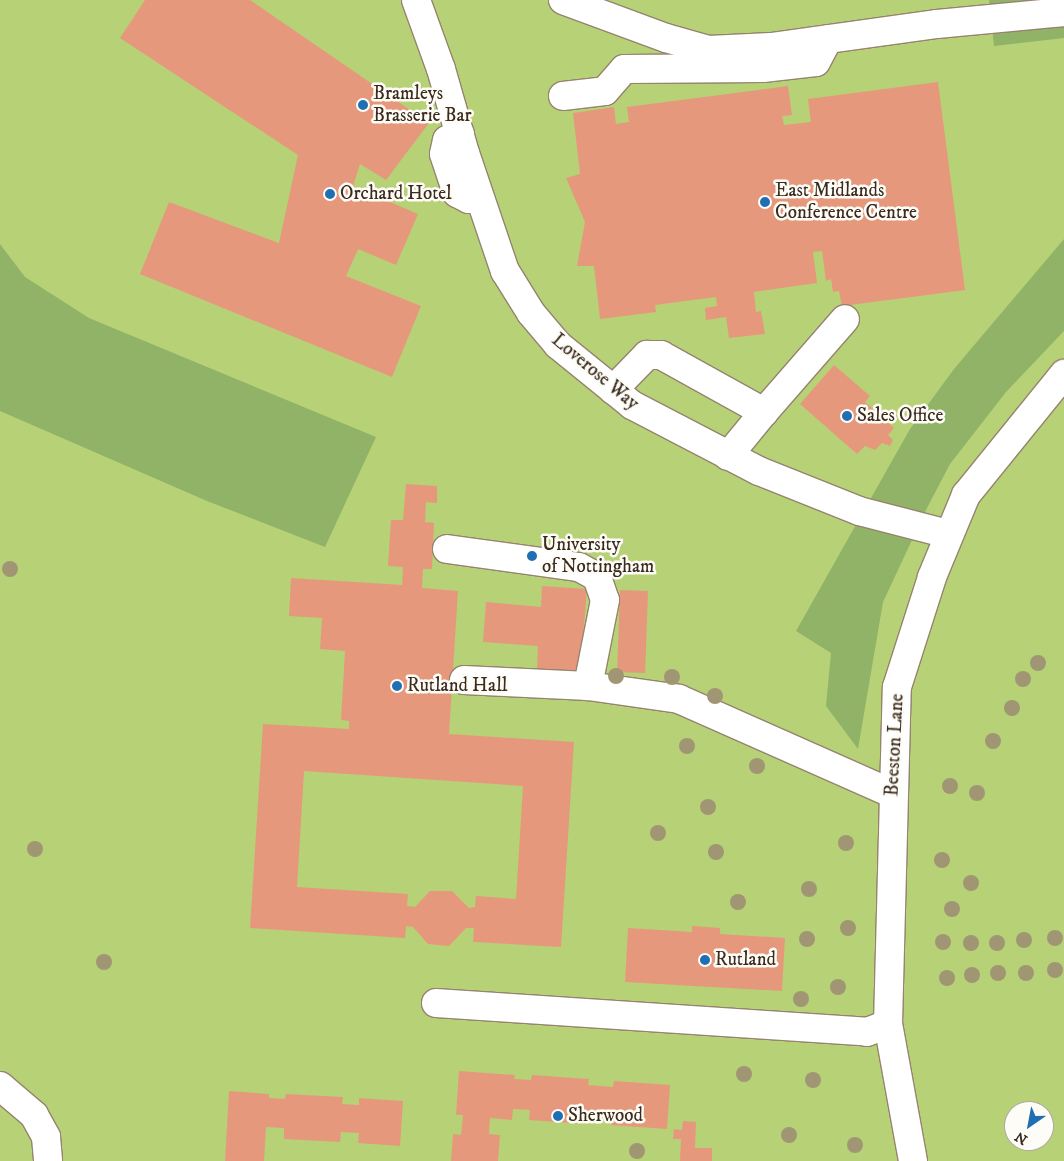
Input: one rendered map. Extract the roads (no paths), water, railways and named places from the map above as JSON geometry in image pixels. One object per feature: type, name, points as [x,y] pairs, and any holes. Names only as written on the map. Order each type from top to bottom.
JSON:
[{"type":"street","name":"Loverose Way","points":[[416,0],[441,69],[480,199],[505,271],[531,313],[558,345],[632,405],[728,456],[858,511],[948,534]]},
{"type":"street","points":[[563,0],[666,38],[708,50],[771,47],[937,24],[1064,12]]},
{"type":"street","points":[[562,96],[605,91],[624,69],[763,68],[816,62],[828,39]]},
{"type":"street","points":[[728,456],[845,319]]},
{"type":"street","points":[[612,390],[646,355],[661,355],[764,412]]},
{"type":"street","name":"Beeston Lane","points":[[912,1161],[888,1024],[897,687],[948,534],[966,495],[1064,374]]},
{"type":"street","points":[[446,549],[579,567],[597,577],[605,600],[588,686]]},
{"type":"street","points":[[464,680],[588,686],[679,699],[893,794]]},
{"type":"street","points":[[436,1003],[867,1032],[888,1024]]},
{"type":"street","points":[[0,1086],[34,1115],[46,1136],[48,1161]]},
{"type":"place","name":"Bramleys Brasserie Bar","points":[[363,105]]},
{"type":"place","name":"Orchard Hotel","points":[[330,194]]},
{"type":"place","name":"East Midlands Conference Centre","points":[[765,202]]},
{"type":"place","name":"Sales Office","points":[[847,416]]},
{"type":"place","name":"University of Nottingham","points":[[532,556]]},
{"type":"place","name":"Rutland Hall","points":[[397,686]]},
{"type":"place","name":"Rutland","points":[[705,960]]},
{"type":"place","name":"Sherwood","points":[[558,1116]]}]
